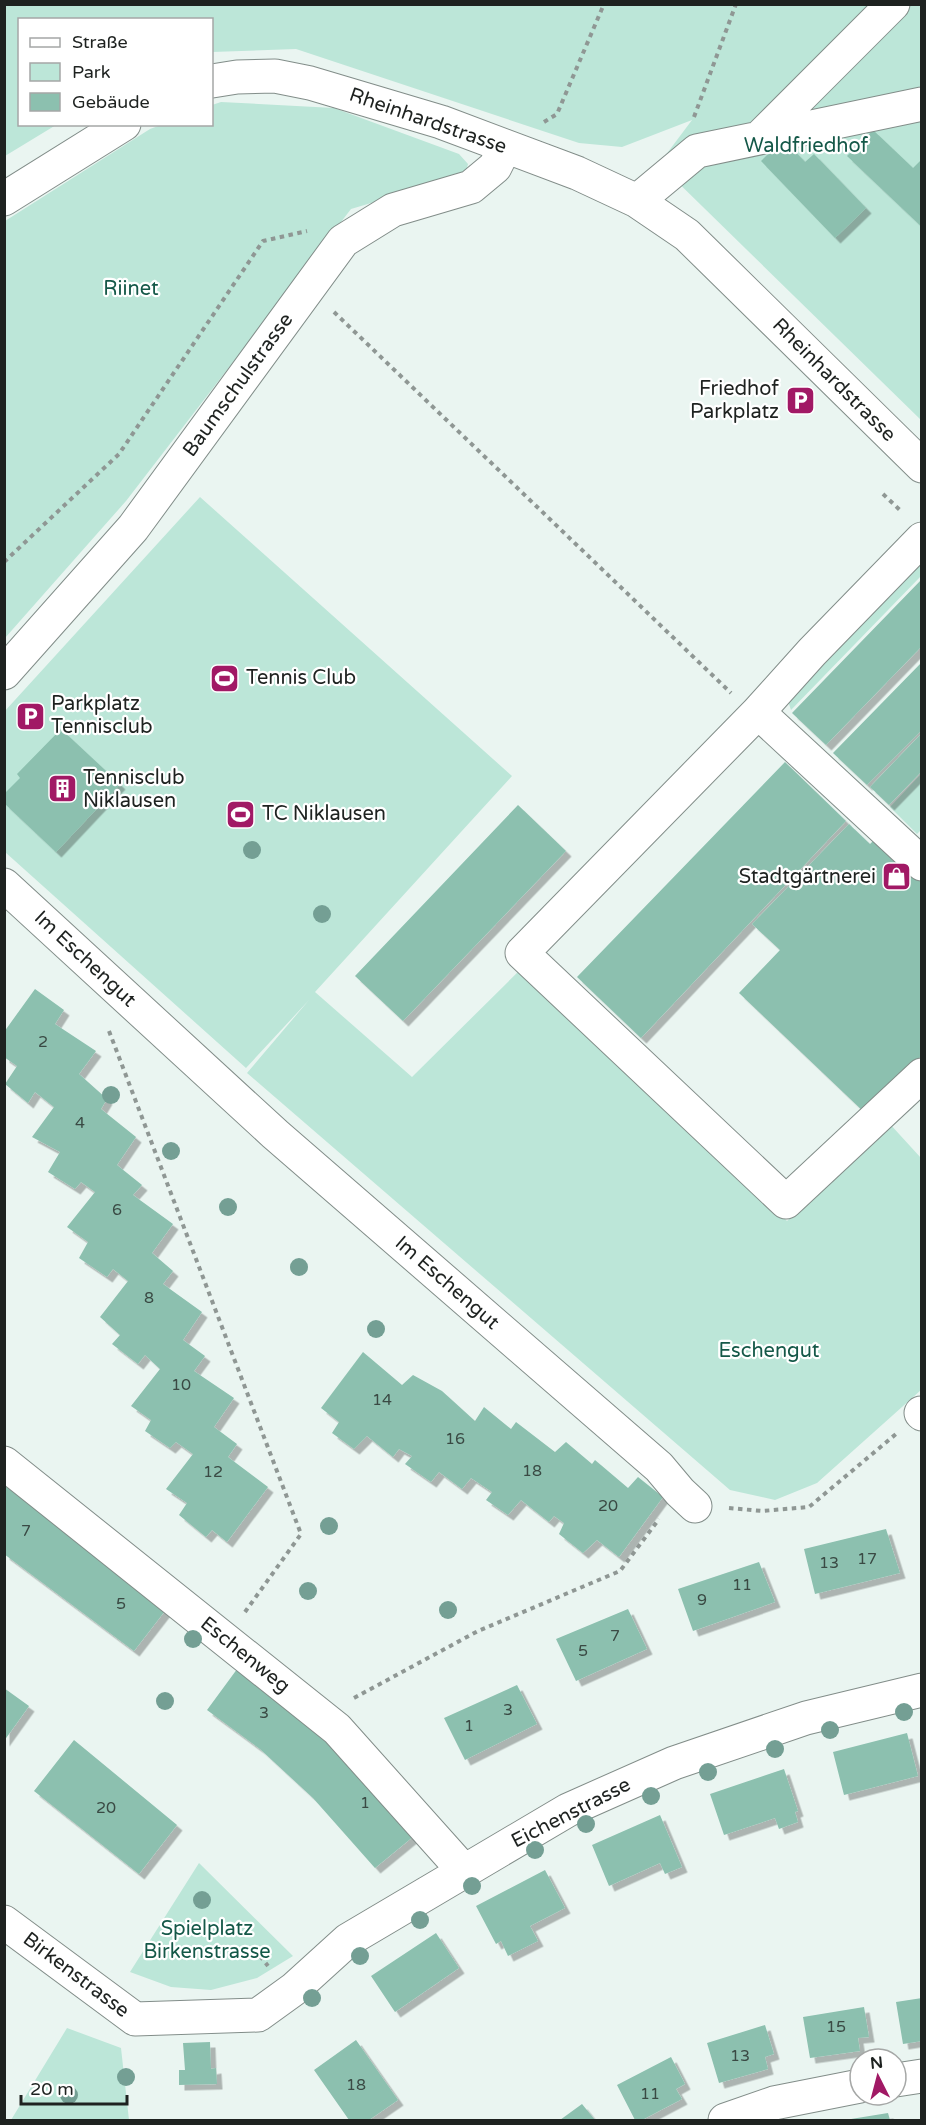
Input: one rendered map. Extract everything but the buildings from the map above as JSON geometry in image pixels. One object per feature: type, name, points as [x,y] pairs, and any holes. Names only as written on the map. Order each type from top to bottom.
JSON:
[{"type":"street","points":[[759,138],[893,4]]},
{"type":"street","name":"Rheinhardstrasse","points":[[213,81],[237,77],[275,76],[310,83],[441,122],[577,173],[637,201],[687,235],[921,466]]},
{"type":"street","points":[[637,201],[697,152],[921,104]]},
{"type":"street","points":[[4,199],[121,126]]},
{"type":"street","name":"Baumschulstrasse","points":[[4,674],[133,528],[343,241],[393,210],[471,187],[495,167],[505,147]]},
{"type":"street","points":[[921,540],[812,652],[756,714],[522,953],[786,1202],[921,1075]]},
{"type":"street","points":[[756,714],[921,864]]},
{"type":"street","name":"Im Eschengut","points":[[4,885],[275,1134],[659,1467],[688,1499]]},
{"type":"street","name":"Eschenweg","points":[[4,1463],[337,1729],[464,1871]]},
{"type":"street","name":"Eichenstrasse","points":[[258,2015],[294,1989],[348,1940],[568,1810],[674,1763],[806,1718],[921,1690]]},
{"type":"street","name":"Birkenstrasse","points":[[4,1922],[135,2019],[258,2015]]},
{"type":"street","points":[[724,2121],[774,2103],[848,2088]]},
{"type":"path","points":[[505,147],[557,114],[604,4]]},
{"type":"path","points":[[693,120],[736,4]]},
{"type":"path","points":[[4,562],[119,454],[263,241],[317,228]]},
{"type":"path","points":[[307,291],[337,314],[756,714]]},
{"type":"path","points":[[106,1022],[301,1534],[226,1640]]},
{"type":"path","points":[[356,1699],[478,1631],[620,1571],[688,1499],[762,1511],[809,1507],[921,1413]]},
{"type":"green space","name":"Waldfriedhof","points":[[5,5],[921,5],[921,420],[659,164],[692,120],[622,147],[579,143],[296,49],[213,52],[213,18],[18,18],[18,126],[54,126],[5,156]]},
{"type":"green space","name":"Riinet","points":[[221,102],[334,108],[459,154],[468,164],[465,175],[351,209],[126,501],[5,638],[5,221],[150,129],[158,126],[213,126],[213,105]]},
{"type":"green space","name":"Eschengut","points":[[200,497],[512,776],[315,992],[412,1077],[524,966],[787,1221],[889,1123],[921,1158],[921,1390],[817,1483],[775,1500],[730,1490],[247,1073],[309,1000],[246,1068],[5,852],[4,712]]},
{"type":"green space","points":[[921,558],[921,576],[791,710],[788,701]]},
{"type":"green space","points":[[921,774],[921,830],[917,834],[890,807]]},
{"type":"green space","name":"Spielplatz Birkenstrasse","points":[[199,1863],[293,1956],[257,1978],[211,1990],[171,1987],[130,1972]]},
{"type":"green space","points":[[67,2028],[121,2048],[129,2120],[11,2120]]},
{"type":"place","name":"Friedhof Parkplatz","points":[[800,401]]},
{"type":"place","name":"Tennis Club","points":[[225,678]]},
{"type":"place","name":"Parkplatz Tennisclub","points":[[30,716]]},
{"type":"place","name":"Tennisclub Niklausen","points":[[62,789]]},
{"type":"place","name":"TC Niklausen","points":[[241,814]]},
{"type":"place","name":"Stadtgärtnerei","points":[[897,877]]}]
